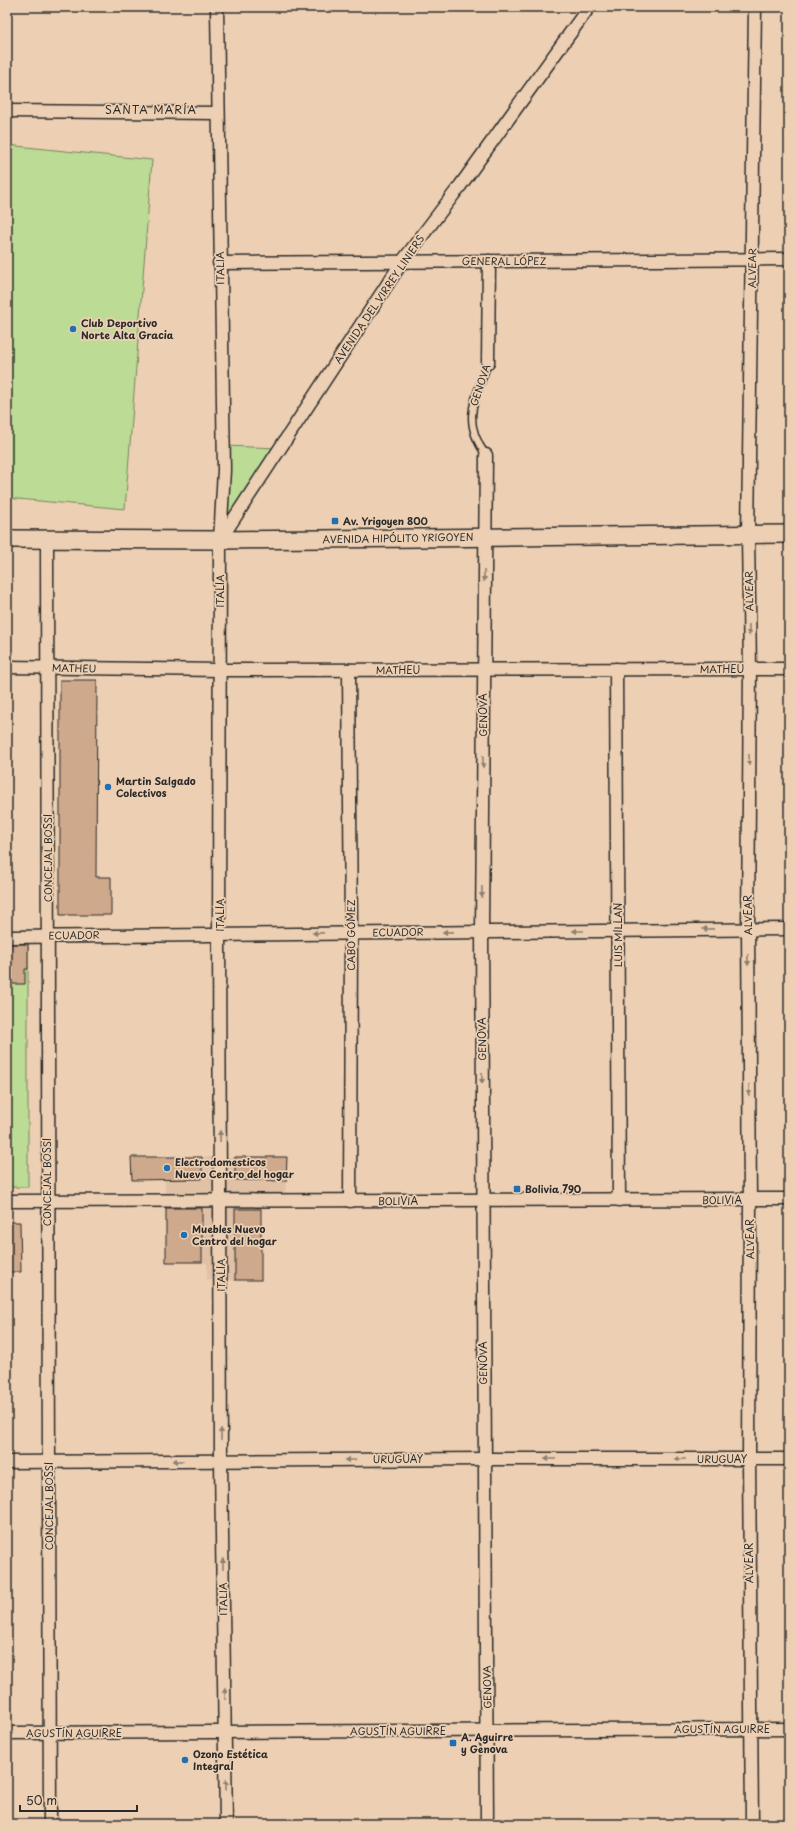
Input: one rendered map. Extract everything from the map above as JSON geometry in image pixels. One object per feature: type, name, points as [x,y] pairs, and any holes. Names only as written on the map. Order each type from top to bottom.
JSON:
[{"type":"main road","name":"AVENIDA HIPÓLITO YRIGOYEN","points":[[7,539],[220,540],[789,534]]},
{"type":"street","name":"ITALIA","points":[[217,7],[217,113],[224,470],[220,540],[220,1200],[221,1461],[226,1824]]},
{"type":"street","name":"AVENIDA DEL VIRREY LINIERS","points":[[220,540],[402,262],[460,186],[589,7]]},
{"type":"street","name":"ALVEAR","points":[[752,1824],[749,1459],[750,1200],[748,929],[750,669],[748,535],[755,7]]},
{"type":"street","points":[[7,111],[217,113]]},
{"type":"street","name":"GENERAL LÓPEZ","points":[[220,263],[789,259]]},
{"type":"street","name":"GENOVA","points":[[488,363],[489,261]]},
{"type":"street","name":"GENOVA","points":[[486,455],[482,931],[487,1824]]},
{"type":"street","name":"CONCEJAL BOSSI","points":[[47,540],[49,935],[47,1201],[50,1824]]},
{"type":"street","name":"MATHEU","points":[[7,667],[220,670],[789,669]]},
{"type":"street","name":"LUIS MILLAN","points":[[616,669],[619,1200]]},
{"type":"street","name":"CABO GÓMEZ","points":[[349,670],[351,932],[350,1200]]},
{"type":"street","name":"ECUADOR","points":[[7,937],[49,935],[789,929]]},
{"type":"street","name":"BOLIVIA","points":[[7,1201],[483,1201],[789,1199]]},
{"type":"street","name":"URUGUAY","points":[[7,1462],[789,1459]]},
{"type":"street","name":"AGUSTÍN AGUIRRE","points":[[7,1733],[50,1734],[789,1729]]},
{"type":"lane","name":"GENOVA","points":[[486,455],[472,430],[472,407],[488,363]]},
{"type":"shaded area","points":[[131,1157],[287,1157],[285,1201],[261,1201],[261,1280],[207,1280],[207,1263],[166,1262],[165,1180],[132,1180]]},
{"type":"green space","name":"Club Deportivo Norte Alta Gracia","points":[[7,145],[152,160],[125,509],[7,498]]},
{"type":"green space","points":[[223,446],[280,448],[222,526]]},
{"type":"green space","points":[[7,944],[28,944],[28,1187],[7,1187]]},
{"type":"building","points":[[60,680],[97,680],[96,877],[111,877],[111,915],[60,915]]},
{"type":"building","points":[[7,944],[28,944],[28,969],[25,969],[25,984],[7,984]]},
{"type":"building","name":"Electrodomesticos Nuevo Centro del hogar","points":[[131,1157],[202,1157],[202,1179],[132,1180]]},
{"type":"building","points":[[235,1157],[287,1157],[286,1181],[235,1180]]},
{"type":"building","name":"Muebles Nuevo Centro del hogar","points":[[166,1208],[202,1208],[202,1262],[166,1262]]},
{"type":"building","points":[[235,1209],[261,1209],[261,1280],[235,1280]]},
{"type":"building","points":[[7,1222],[20,1222],[21,1272],[7,1272]]},
{"type":"place","name":"Club Deportivo Norte Alta Gracia","points":[[73,329]]},
{"type":"place","name":"Av. Yrigoyen 800","points":[[335,521]]},
{"type":"place","name":"Martin Salgado Colectivos","points":[[108,787]]},
{"type":"place","name":"Electrodomesticos Nuevo Centro del hogar","points":[[167,1168]]},
{"type":"place","name":"Bolivia 790","points":[[517,1189]]},
{"type":"place","name":"Muebles Nuevo Centro del hogar","points":[[184,1235]]},
{"type":"place","name":"A. Aguirre y Genova","points":[[453,1743]]},
{"type":"place","name":"Ozono Estética Integral","points":[[185,1760]]},
{"type":"district","name":"SANTA MARÍA","points":[[151,110]]}]
